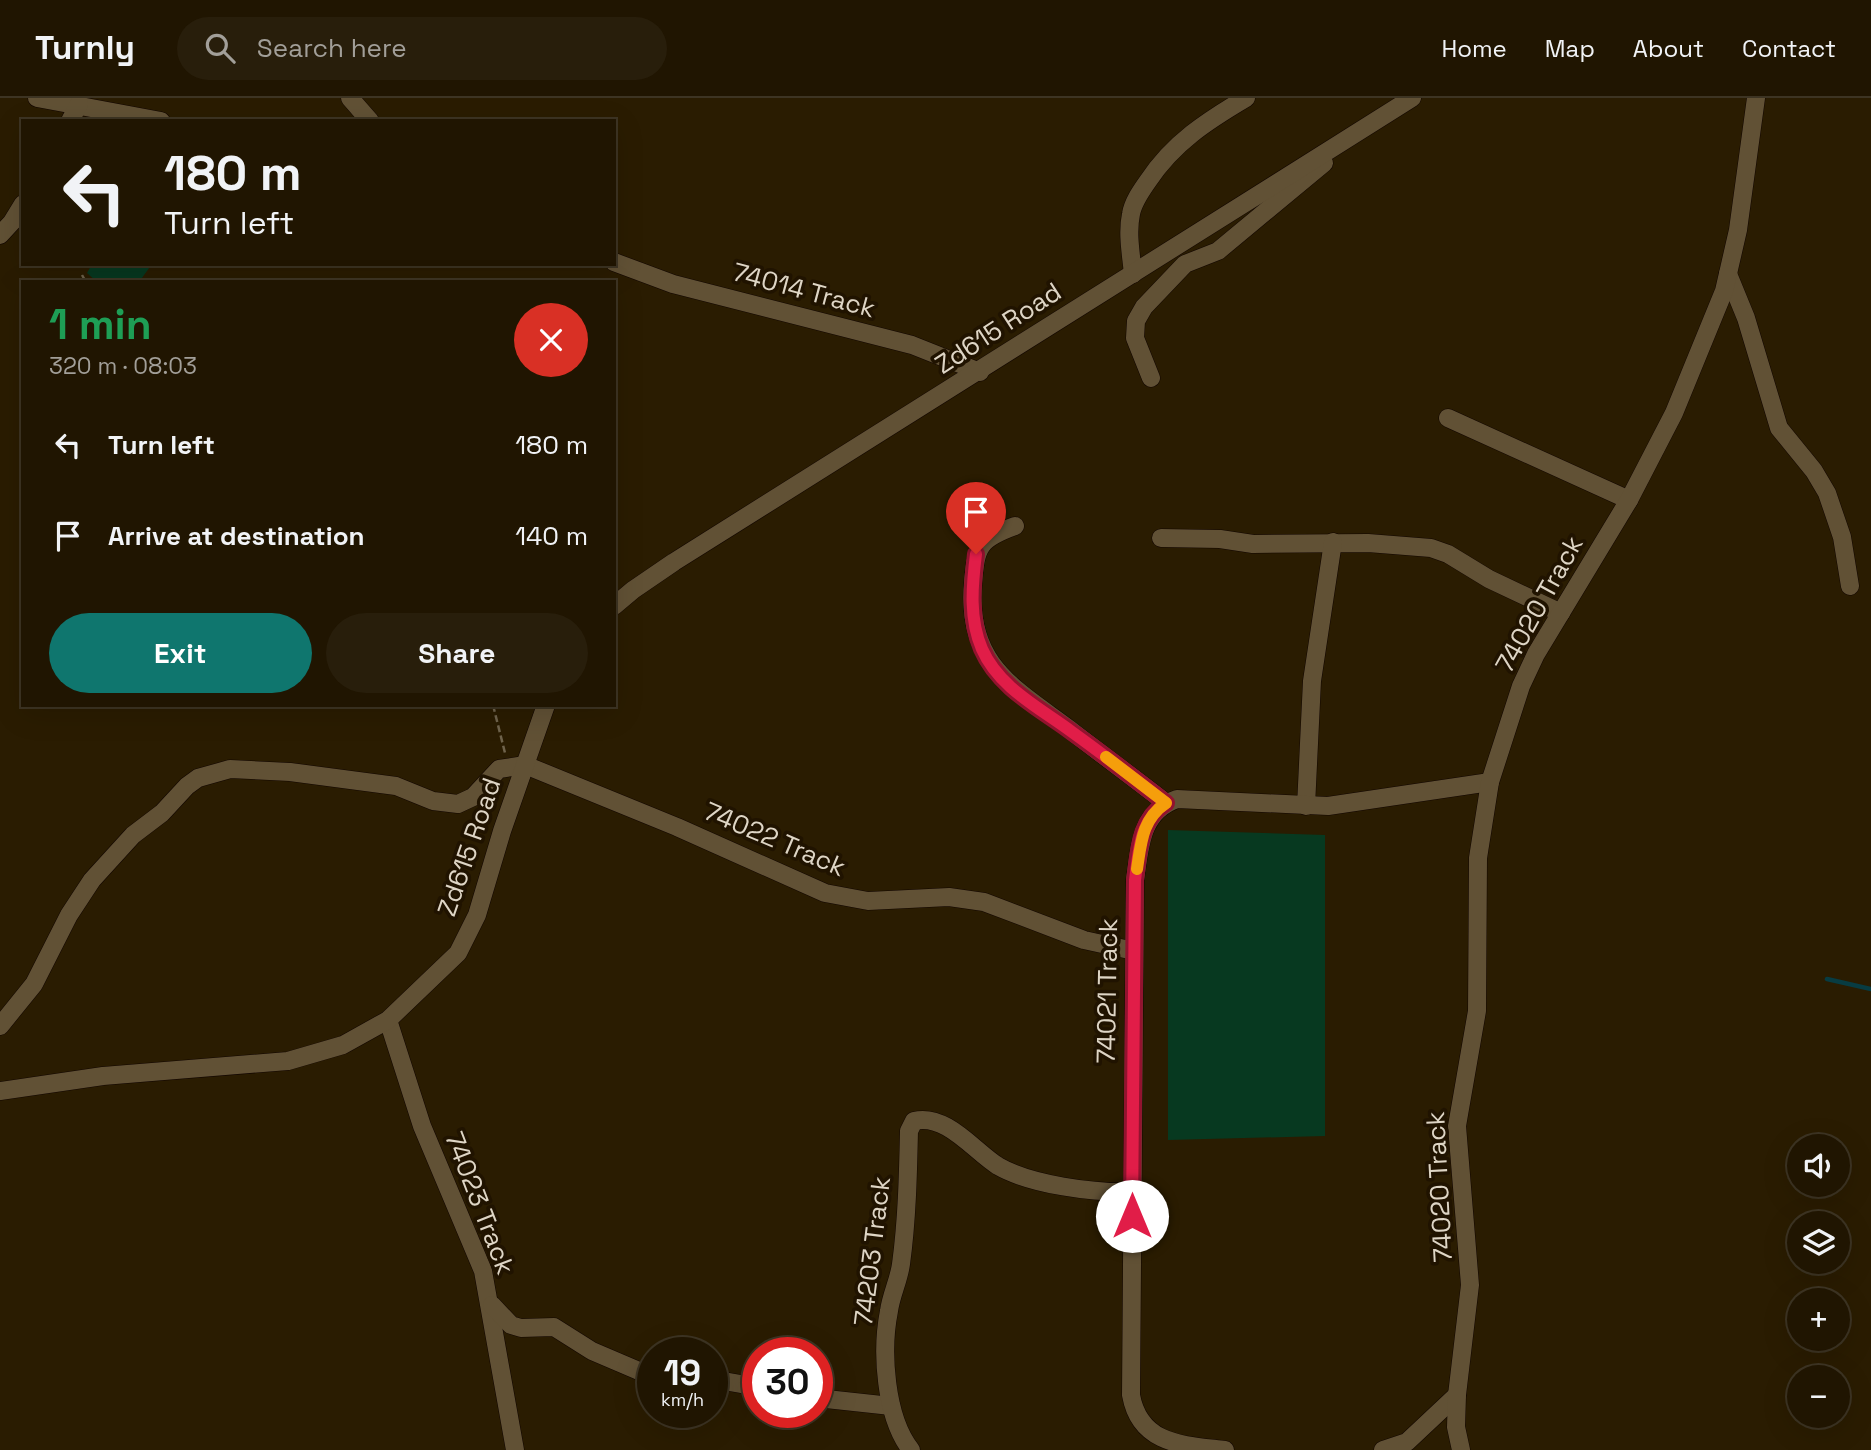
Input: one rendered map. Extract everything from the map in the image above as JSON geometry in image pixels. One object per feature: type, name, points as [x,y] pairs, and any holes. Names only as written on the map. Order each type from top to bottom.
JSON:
[{"type":"street","points":[[37,98],[151,119]]},
{"type":"street","points":[[350,98],[368,119]]},
{"type":"street","points":[[1133,274],[1129,225],[1131,211],[1141,191],[1156,168],[1187,135],[1246,98]]},
{"type":"street","name":"Zd615 Road","points":[[616,604],[674,562],[1412,98]]},
{"type":"street","name":"74020 Track","points":[[1461,1450],[1456,1427],[1457,1395],[1469,1284],[1457,1126],[1478,1011],[1478,871],[1490,782],[1521,686],[1629,500],[1674,413],[1715,315],[1738,230],[1756,98]]},
{"type":"street","points":[[71,119],[79,104]]},
{"type":"street","points":[[1151,378],[1135,338],[1136,321],[1144,307],[1185,264],[1226,245],[1272,204],[1312,174],[1349,138]]},
{"type":"street","points":[[0,235],[8,228],[21,207]]},
{"type":"street","name":"74014 Track","points":[[616,263],[673,284],[912,345],[980,372]]},
{"type":"street","points":[[1728,274],[1746,318],[1779,428],[1814,471],[1827,493],[1842,537],[1850,586]]},
{"type":"street","points":[[1448,418],[1629,500]]},
{"type":"street","points":[[1015,526],[989,537],[981,543],[976,554],[972,598],[983,650],[1000,677],[1025,699],[1166,803],[1187,798],[1328,806],[1490,782]]},
{"type":"street","points":[[1161,538],[1220,539],[1253,544],[1333,542],[1431,548],[1448,554],[1489,579],[1561,613]]},
{"type":"street","points":[[1307,806],[1307,747],[1312,681],[1333,542]]},
{"type":"street","name":"Zd615 Road","points":[[0,1091],[103,1076],[288,1061],[343,1045],[388,1020],[458,953],[477,915],[517,766],[545,707]]},
{"type":"street","points":[[1,1023],[34,984],[48,954],[92,880],[133,835],[162,813],[198,778],[230,769],[290,772],[396,786],[433,801],[458,804],[473,797],[494,772],[517,766]]},
{"type":"street","name":"74022 Track","points":[[517,766],[677,827],[760,867],[825,894],[868,901],[949,897],[984,902],[1084,940],[1134,951]]},
{"type":"street","name":"74021 Track","points":[[1166,803],[1149,818],[1142,832],[1135,880],[1131,1395],[1134,1412],[1149,1431],[1183,1446],[1225,1450]]},
{"type":"street","name":"74023 Track","points":[[388,1020],[422,1126],[474,1246],[490,1302],[515,1450]]},
{"type":"street","name":"74203 Track","points":[[911,1450],[899,1432],[891,1406],[887,1362],[888,1315],[901,1268],[907,1206],[909,1131],[914,1121],[921,1120],[947,1128],[1000,1167],[1017,1173],[1084,1190],[1132,1192]]},
{"type":"street","points":[[490,1302],[501,1318],[511,1325],[521,1328],[554,1327],[592,1351],[637,1370]]},
{"type":"street","points":[[1383,1450],[1407,1442],[1457,1395]]},
{"type":"street","points":[[833,1400],[891,1406]]},
{"type":"path","points":[[82,275],[85,280]]},
{"type":"path","points":[[494,707],[517,766]]},
{"type":"green space","points":[[91,266],[151,266],[140,280],[95,280],[87,273]]},
{"type":"green space","points":[[1168,830],[1325,835],[1325,1136],[1168,1140]]},
{"type":"waterway","points":[[1827,979],[1871,989]]},
{"type":"slow traffic","points":[[1106,757],[1166,803],[1149,818],[1142,832],[1137,869]]},
{"type":"route","points":[[976,554],[972,598],[975,621],[983,650],[1000,677],[1025,699],[1166,803],[1149,818],[1142,832],[1135,880],[1132,1216]]}]
